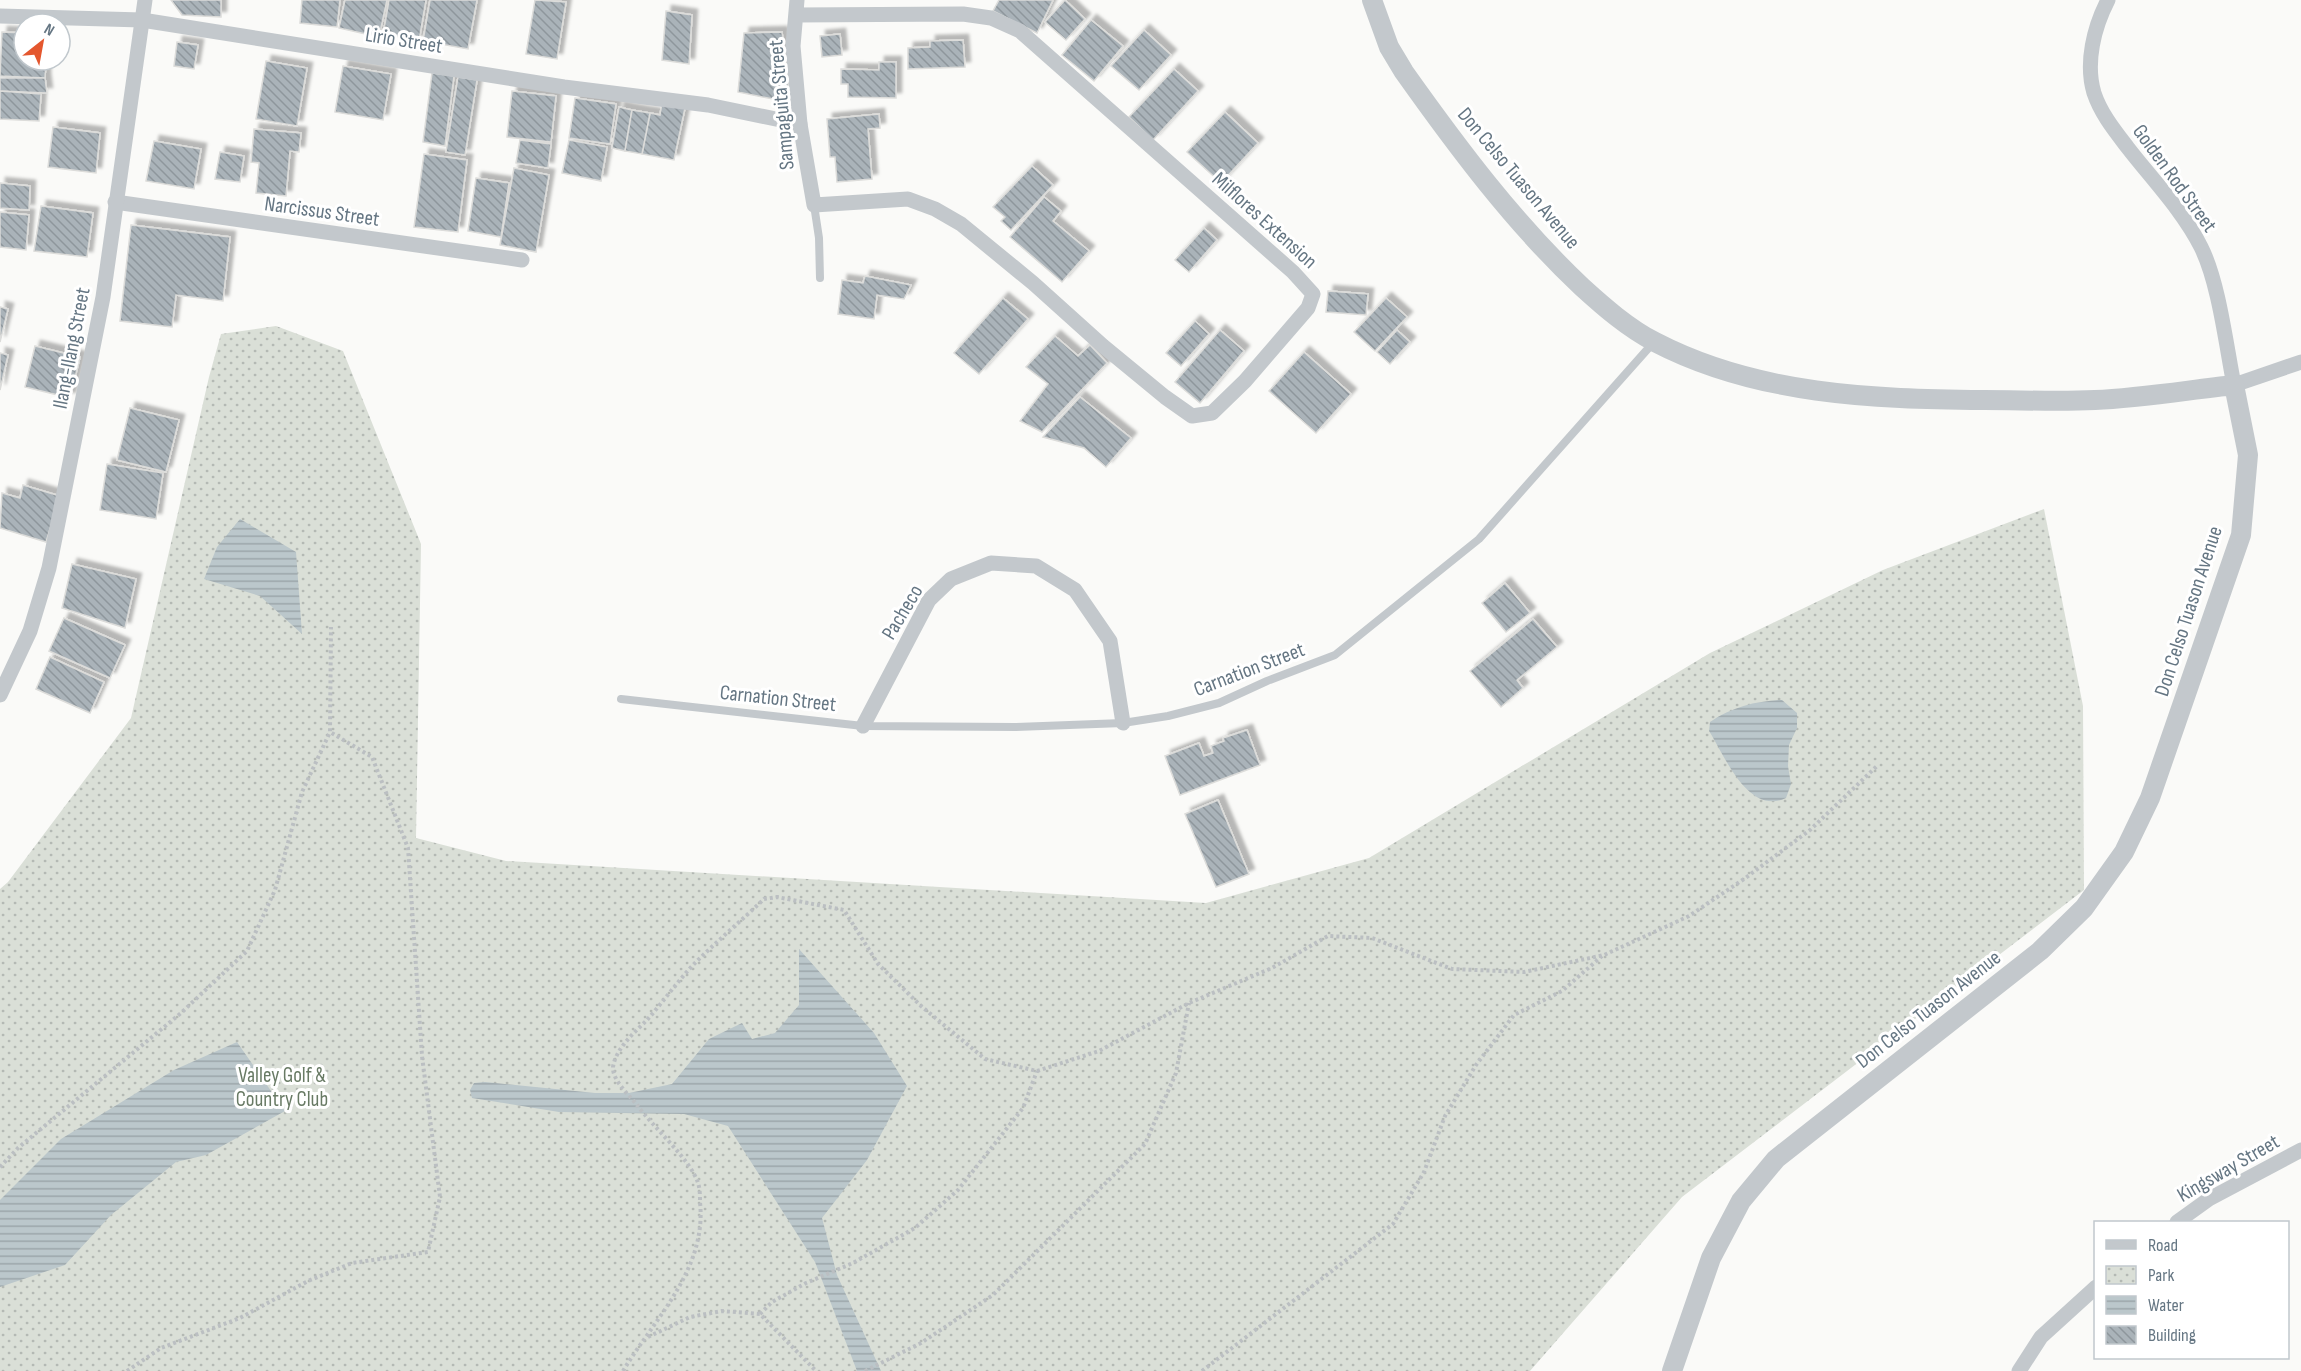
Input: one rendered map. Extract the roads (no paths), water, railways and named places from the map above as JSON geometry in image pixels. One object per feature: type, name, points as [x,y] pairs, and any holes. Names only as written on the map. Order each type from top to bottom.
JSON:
[{"type":"street","name":"Ilang-Ilang Street","points":[[0,695],[30,632],[49,568],[103,297],[145,0]]},
{"type":"street","name":"Don Celso Tuason Avenue","points":[[1372,0],[1389,47],[1404,72],[1519,222],[1557,264],[1607,309],[1654,342],[1697,360],[1798,389],[1869,397],[2096,400],[2234,385],[2248,455],[2241,535],[2150,798],[2124,852],[2085,908],[2040,951],[1776,1159],[1741,1201],[1711,1258],[1672,1371]]},
{"type":"street","name":"Golden Rod Street","points":[[2108,0],[2099,18],[2091,57],[2094,93],[2108,122],[2185,222],[2201,248],[2213,282],[2234,385]]},
{"type":"street","name":"Sampaguita Street","points":[[796,8],[793,46],[800,124],[814,205]]},
{"type":"street","name":"Milflores Extension","points":[[796,8],[963,14],[991,18],[1020,31],[1293,272],[1312,294],[1308,308],[1245,381],[1212,413],[1192,416],[1130,368],[961,224],[935,209],[908,199],[814,205]]},
{"type":"street","name":"Lirio Street","points":[[0,16],[142,20],[564,87],[708,105],[800,124]]},
{"type":"street","name":"Narcissus Street","points":[[115,202],[522,260]]},
{"type":"street","points":[[2234,385],[2301,362]]},
{"type":"street","name":"Pacheco","points":[[863,726],[928,600],[951,579],[991,563],[1036,567],[1075,590],[1110,641],[1123,723]]},
{"type":"street","name":"Kingsway Street","points":[[2178,1221],[2209,1199],[2301,1150]]},
{"type":"street","points":[[2019,1371],[2041,1337],[2094,1289]]},
{"type":"lane","points":[[814,205],[819,238],[820,278]]},
{"type":"lane","name":"Carnation Street","points":[[621,699],[863,726],[1015,727],[1123,723],[1168,716],[1219,703],[1267,681],[1335,655],[1479,539],[1654,342]]},
{"type":"water","points":[[240,519],[296,552],[302,634],[260,596],[204,579],[217,547]]},
{"type":"water","points":[[1782,700],[1797,713],[1797,728],[1789,745],[1788,766],[1791,784],[1786,798],[1772,801],[1760,799],[1739,781],[1709,731],[1710,722],[1727,712],[1754,703]]},
{"type":"water","points":[[799,949],[874,1033],[907,1086],[867,1160],[822,1218],[837,1275],[881,1371],[857,1371],[815,1262],[728,1126],[684,1114],[559,1112],[472,1098],[470,1090],[474,1083],[485,1082],[595,1093],[629,1093],[672,1084],[709,1039],[742,1023],[752,1039],[775,1033],[799,1005]]},
{"type":"water","points":[[237,1042],[285,1111],[206,1155],[176,1162],[111,1215],[65,1265],[0,1287],[0,1200],[61,1139],[174,1070]]},
{"type":"park label","name":"Valley Golf & Country Club","points":[[282,1087]]}]
